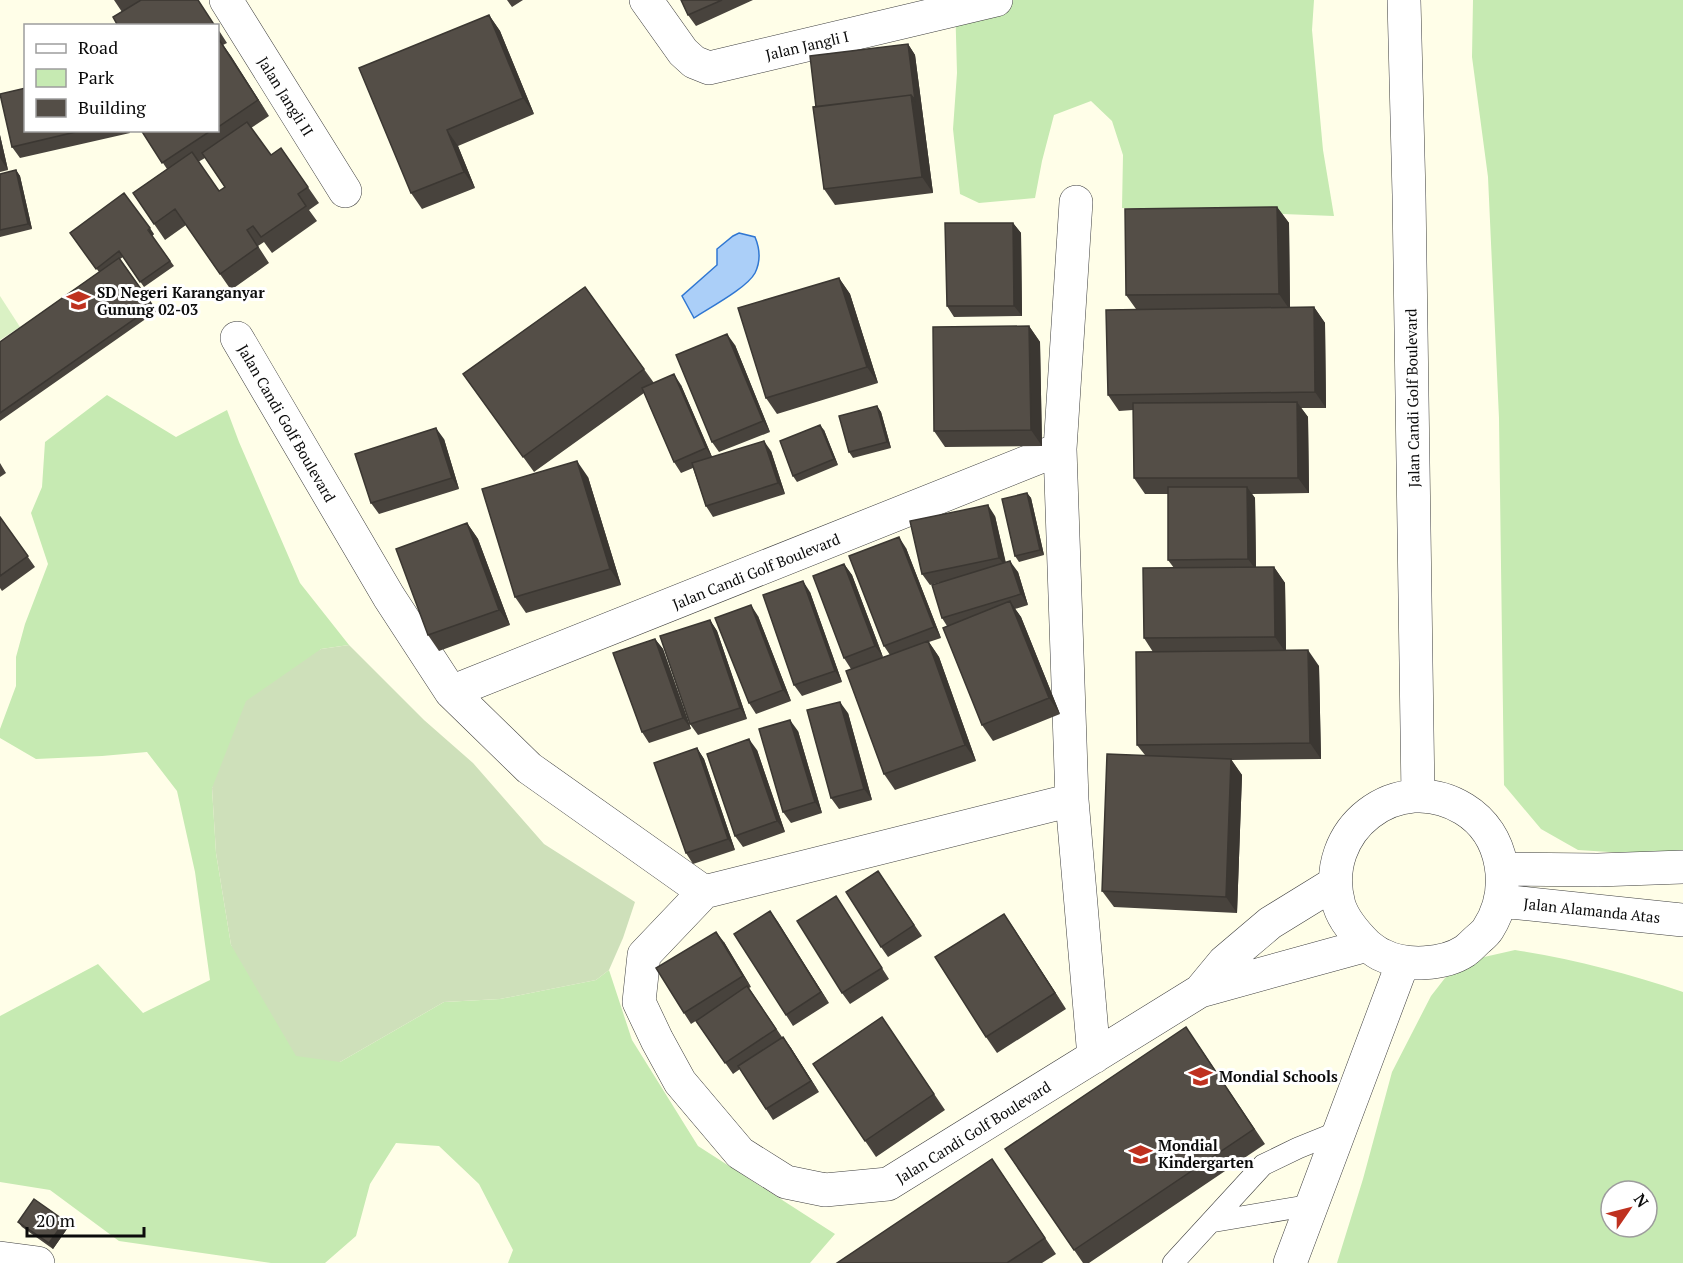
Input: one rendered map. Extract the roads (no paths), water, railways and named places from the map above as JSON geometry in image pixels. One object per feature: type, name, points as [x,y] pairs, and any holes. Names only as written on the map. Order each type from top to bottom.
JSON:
[{"type":"street","name":"Jalan Jangli II","points":[[226,0],[345,191]]},
{"type":"street","name":"Jalan Jangli I","points":[[646,0],[682,52],[694,62],[709,68],[996,0]]},
{"type":"street","name":"Jalan Candi Golf Boulevard","points":[[1404,0],[1418,796]]},
{"type":"street","points":[[1076,202],[1060,449],[1072,800],[1094,1057]]},
{"type":"street","name":"Jalan Candi Golf Boulevard","points":[[237,338],[388,597],[451,692],[529,768],[704,891],[644,955],[639,1002],[680,1082],[740,1153],[786,1182],[825,1190],[888,1184],[1200,991],[1367,945]]},
{"type":"street","name":"Jalan Candi Golf Boulevard","points":[[451,692],[1060,449]]},
{"type":"street","points":[[1418,796],[1443,799],[1465,809],[1483,825],[1496,846],[1502,885],[1488,930],[1464,952],[1434,963],[1403,962],[1383,956],[1367,945],[1350,928],[1339,906],[1335,883],[1338,856],[1350,832],[1368,813],[1392,800],[1418,796]]},
{"type":"street","points":[[704,891],[1072,800]]},
{"type":"street","points":[[1502,885],[1598,870],[1683,867]]},
{"type":"street","name":"Jalan Candi Golf Boulevard","points":[[1200,991],[1224,962],[1270,923],[1335,883]]},
{"type":"street","name":"Jalan Alamanda Atas","points":[[1502,885],[1683,920]]},
{"type":"street","points":[[1290,1263],[1403,962]]},
{"type":"street","points":[[0,1258],[38,1263]]},
{"type":"lane","points":[[1173,1263],[1263,1165],[1340,1131]]},
{"type":"lane","points":[[1211,1222],[1311,1205]]},
{"type":"water","points":[[739,233],[755,237],[759,255],[755,273],[736,291],[694,318],[682,296],[717,265],[717,249]]},
{"type":"place","name":"SD Negeri Karanganyar Gunung 02-03","points":[[79,301]]},
{"type":"place","name":"Mondial Schools","points":[[1201,1076]]},
{"type":"place","name":"Mondial Kindergarten","points":[[1140,1154]]}]
